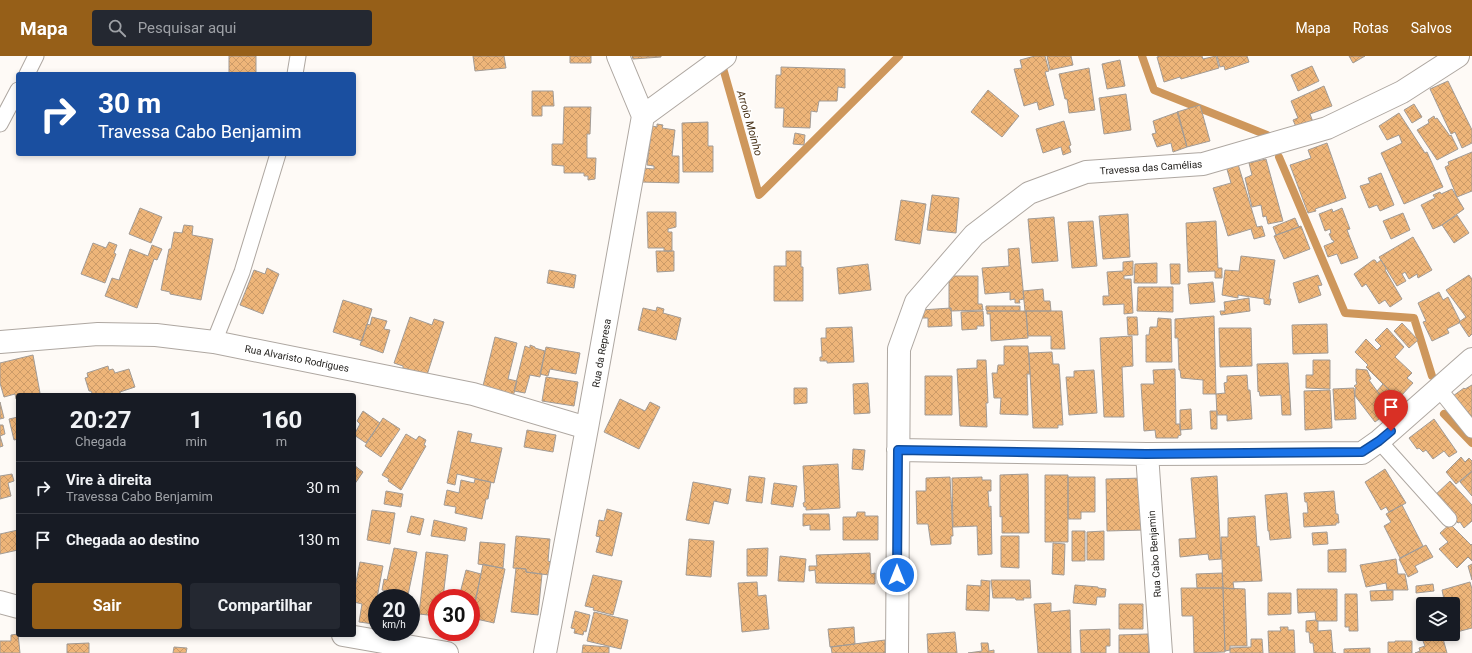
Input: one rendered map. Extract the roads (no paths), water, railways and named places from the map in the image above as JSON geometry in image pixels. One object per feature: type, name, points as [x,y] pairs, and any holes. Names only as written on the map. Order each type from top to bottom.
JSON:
[{"type":"street","points":[[618,56],[643,116],[724,56]]},
{"type":"street","name":"Travessa das Camélias","points":[[898,450],[899,349],[916,302],[974,235],[1029,193],[1086,172],[1203,164],[1327,128],[1402,92],[1458,56]]},
{"type":"street","name":"Rua da Represa","points":[[545,653],[643,116]]},
{"type":"street","name":"Rua Alvaristo Rodrigues","points":[[0,342],[98,334],[156,335],[214,342],[473,394],[587,428]]},
{"type":"street","points":[[897,653],[898,450],[1146,454],[1362,452],[1379,441],[1472,359]]},
{"type":"street","name":"Rua Cabo Benjamin","points":[[1146,454],[1161,653]]},
{"type":"street","points":[[0,602],[16,606]]},
{"type":"street","points":[[354,637],[447,653]]},
{"type":"lane","points":[[28,72],[36,56]]},
{"type":"lane","points":[[295,72],[298,56]]},
{"type":"lane","points":[[0,124],[16,94]]},
{"type":"lane","points":[[214,342],[242,272],[277,156]]},
{"type":"lane","points":[[1439,389],[1472,430]]},
{"type":"lane","points":[[1379,441],[1449,518]]},
{"type":"waterway","name":"Arroio Moinho","points":[[721,61],[759,195],[899,56]]},
{"type":"waterway","points":[[1142,56],[1154,90],[1267,135]]},
{"type":"waterway","points":[[1279,157],[1345,313],[1414,318],[1432,376]]},
{"type":"waterway","points":[[1444,414],[1472,443]]}]
